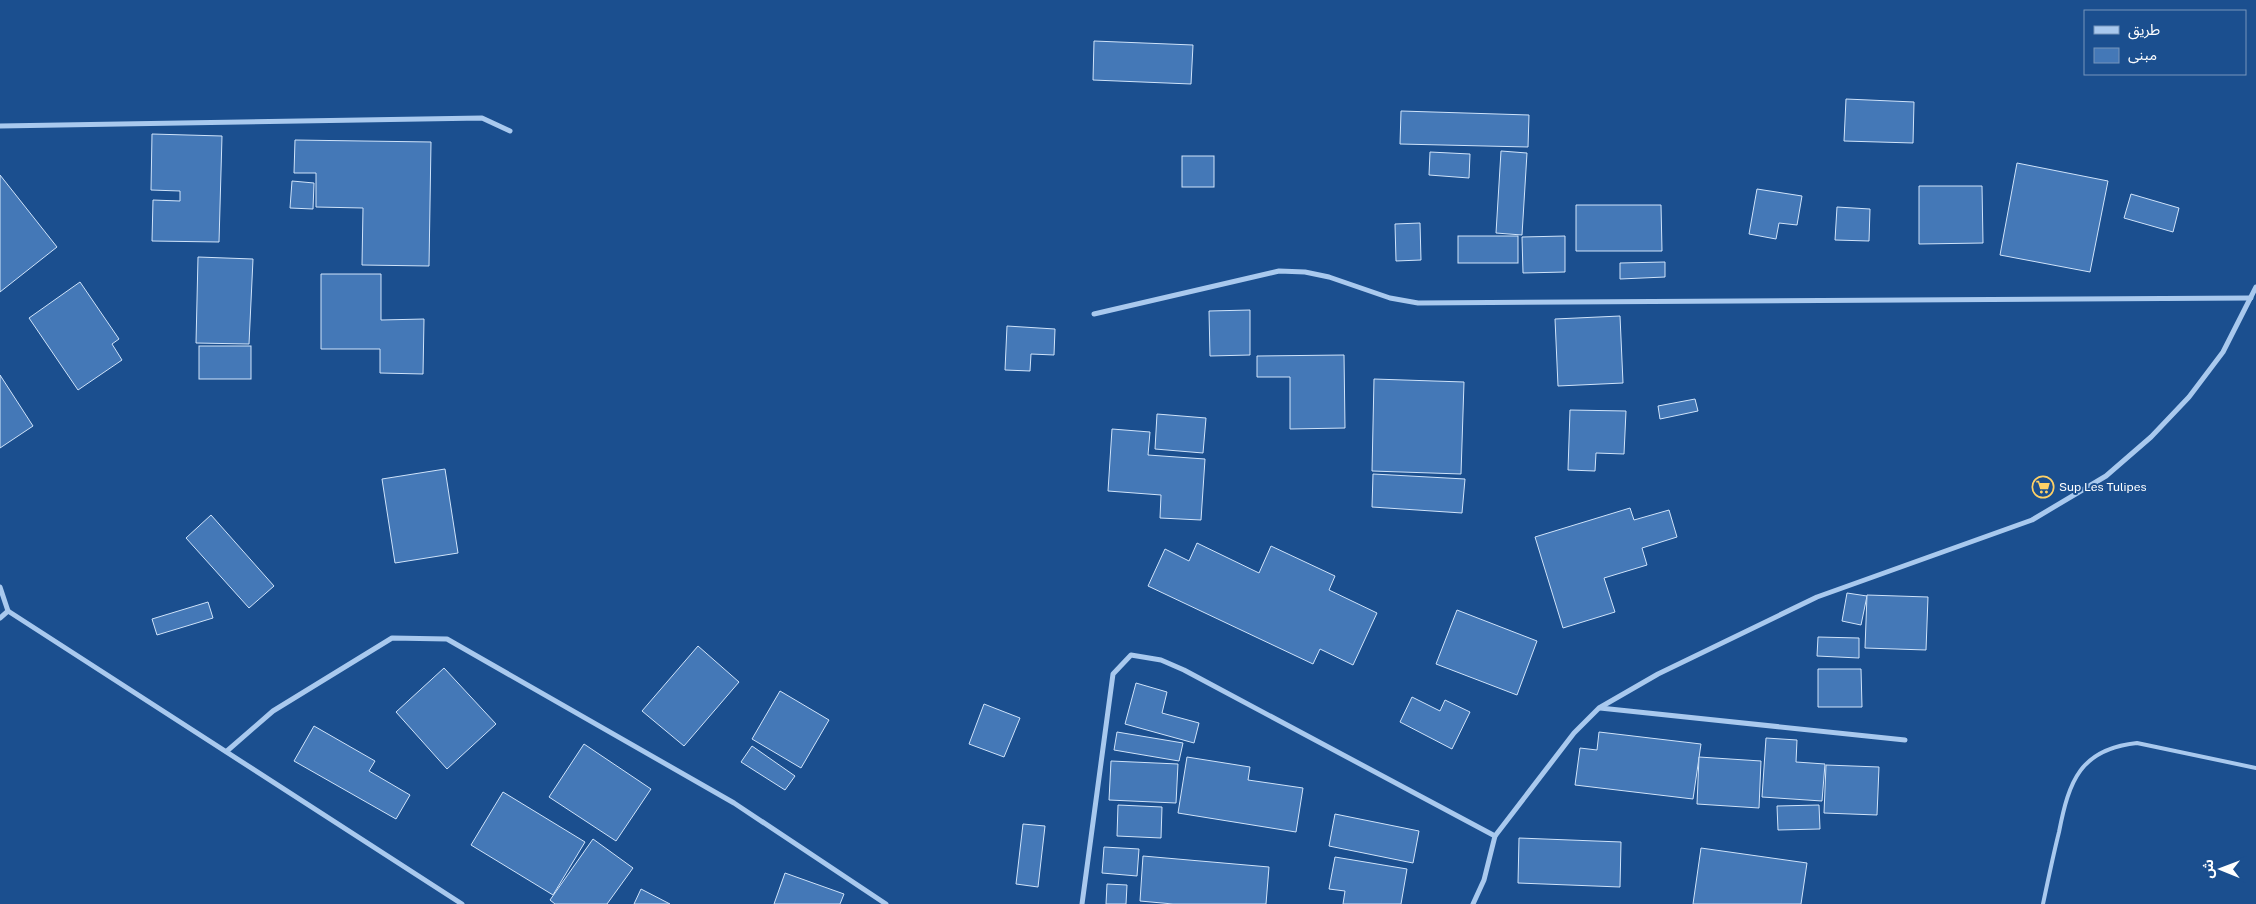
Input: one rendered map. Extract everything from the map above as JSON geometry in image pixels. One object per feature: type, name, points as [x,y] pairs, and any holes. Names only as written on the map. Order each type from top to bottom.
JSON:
[{"type":"street","points":[[0,126],[482,118],[510,131]]},
{"type":"street","points":[[1094,314],[1279,271],[1305,272],[1329,277],[1381,295],[1418,303],[2252,298]]},
{"type":"street","points":[[1473,904],[1484,880],[1495,836],[1574,732],[1600,708],[1658,674],[1816,597],[2032,520],[2106,476],[2151,438],[2189,398],[2223,352],[2256,287]]},
{"type":"street","points":[[0,587],[8,611],[462,904]]},
{"type":"street","points":[[0,618],[8,611]]},
{"type":"street","points":[[227,751],[273,711],[392,638],[447,639],[734,803],[886,904]]},
{"type":"street","points":[[1082,904],[1113,674],[1131,655],[1161,660],[1184,670],[1495,836]]},
{"type":"street","points":[[1600,708],[1905,740]]},
{"type":"lane","points":[[2043,904],[2065,799],[2072,780],[2084,764],[2099,752],[2118,745],[2137,743],[2256,768]]},
{"type":"building","points":[[1094,41],[1193,45],[1191,84],[1093,80]]},
{"type":"building","points":[[1846,99],[1914,102],[1913,143],[1844,141]]},
{"type":"building","points":[[1401,111],[1529,115],[1528,147],[1400,144]]},
{"type":"building","points":[[152,134],[222,136],[219,242],[152,241],[153,200],[180,201],[180,191],[151,190]]},
{"type":"building","points":[[295,140],[431,142],[429,266],[362,265],[363,208],[316,207],[316,173],[294,173]]},
{"type":"building","points":[[1501,151],[1527,153],[1522,235],[1496,233]]},
{"type":"building","points":[[1430,152],[1470,154],[1469,178],[1429,175]]},
{"type":"building","points":[[1182,156],[1214,156],[1214,187],[1182,187]]},
{"type":"building","points":[[2017,163],[2108,181],[2090,272],[2000,255]]},
{"type":"building","points":[[0,175],[57,247],[0,292]]},
{"type":"building","points":[[292,181],[314,183],[313,209],[290,208]]},
{"type":"building","points":[[1919,186],[1982,186],[1983,243],[1919,244]]},
{"type":"building","points":[[1757,189],[1802,196],[1797,225],[1779,223],[1776,239],[1749,234]]},
{"type":"building","points":[[2131,194],[2179,208],[2173,232],[2124,218]]},
{"type":"building","points":[[1576,205],[1661,205],[1662,251],[1576,251]]},
{"type":"building","points":[[1837,207],[1870,209],[1869,241],[1835,240]]},
{"type":"building","points":[[1420,223],[1421,260],[1396,261],[1395,224]]},
{"type":"building","points":[[1458,236],[1518,236],[1518,263],[1458,263]]},
{"type":"building","points":[[1565,236],[1565,272],[1523,273],[1522,237]]},
{"type":"building","points":[[198,257],[253,259],[249,344],[196,343]]},
{"type":"building","points":[[1665,262],[1665,277],[1620,279],[1620,263]]},
{"type":"building","points":[[321,274],[381,274],[381,320],[424,319],[423,374],[380,373],[380,349],[321,349]]},
{"type":"building","points":[[80,282],[119,339],[112,344],[122,360],[78,390],[29,318]]},
{"type":"building","points":[[1250,310],[1250,355],[1210,356],[1209,311]]},
{"type":"building","points":[[1620,316],[1623,383],[1558,386],[1555,319]]},
{"type":"building","points":[[1007,326],[1055,329],[1054,355],[1031,354],[1030,371],[1005,370]]},
{"type":"building","points":[[199,346],[251,346],[251,379],[199,379]]},
{"type":"building","points":[[1344,355],[1345,428],[1290,429],[1290,377],[1257,377],[1257,356]]},
{"type":"building","points":[[0,375],[33,426],[0,448]]},
{"type":"building","points":[[1374,379],[1464,382],[1461,474],[1372,471]]},
{"type":"building","points":[[1695,399],[1698,411],[1660,419],[1658,406]]},
{"type":"building","points":[[1570,410],[1626,411],[1624,454],[1596,453],[1595,471],[1568,470]]},
{"type":"building","points":[[1157,414],[1206,418],[1203,453],[1155,449]]},
{"type":"building","points":[[1112,429],[1150,432],[1148,455],[1205,459],[1201,520],[1160,518],[1161,495],[1108,491]]},
{"type":"building","points":[[445,469],[458,553],[395,563],[382,479]]},
{"type":"building","points":[[1373,474],[1465,479],[1462,513],[1372,507]]},
{"type":"building","points":[[1630,508],[1634,520],[1669,510],[1677,537],[1642,548],[1647,565],[1604,578],[1615,612],[1563,628],[1535,537]]},
{"type":"building","points":[[211,515],[274,586],[249,608],[186,538]]},
{"type":"building","points":[[1197,543],[1259,573],[1271,546],[1335,576],[1329,590],[1377,613],[1353,665],[1320,649],[1313,664],[1148,586],[1165,549],[1189,561]]},
{"type":"building","points":[[1847,593],[1867,596],[1861,625],[1842,621]]},
{"type":"building","points":[[1867,595],[1928,597],[1926,650],[1865,648]]},
{"type":"building","points":[[208,602],[213,618],[157,635],[152,619]]},
{"type":"building","points":[[1457,610],[1537,641],[1517,695],[1436,664]]},
{"type":"building","points":[[1818,637],[1859,638],[1859,658],[1817,656]]},
{"type":"building","points":[[698,646],[739,682],[684,746],[642,711]]},
{"type":"building","points":[[444,668],[496,724],[447,769],[396,712]]},
{"type":"building","points":[[1818,669],[1861,669],[1862,707],[1818,707]]},
{"type":"building","points":[[1136,683],[1167,692],[1162,713],[1199,723],[1194,743],[1125,724]]},
{"type":"building","points":[[780,691],[829,720],[801,768],[752,739]]},
{"type":"building","points":[[1412,697],[1440,711],[1445,700],[1470,712],[1452,749],[1400,722]]},
{"type":"building","points":[[984,704],[1020,718],[1004,757],[969,744]]},
{"type":"building","points":[[314,726],[375,761],[369,771],[410,795],[396,819],[294,761]]},
{"type":"building","points":[[1117,732],[1183,743],[1179,761],[1114,750]]},
{"type":"building","points":[[1599,732],[1701,744],[1693,799],[1575,785],[1580,748],[1597,750]]},
{"type":"building","points":[[1766,738],[1797,740],[1796,762],[1825,764],[1822,801],[1762,797]]},
{"type":"building","points":[[584,744],[651,789],[616,841],[549,797]]},
{"type":"building","points":[[752,746],[795,776],[785,790],[741,762]]},
{"type":"building","points":[[1187,757],[1250,767],[1248,780],[1303,788],[1296,832],[1178,813]]},
{"type":"building","points":[[1699,757],[1761,761],[1759,808],[1697,804]]},
{"type":"building","points":[[1111,761],[1178,764],[1176,803],[1109,800]]},
{"type":"building","points":[[1826,765],[1879,767],[1877,815],[1824,813]]},
{"type":"building","points":[[503,792],[585,842],[553,895],[471,845]]},
{"type":"building","points":[[1118,805],[1162,807],[1161,838],[1117,836]]},
{"type":"building","points":[[1819,805],[1820,829],[1778,830],[1777,806]]},
{"type":"building","points":[[1335,814],[1419,831],[1413,863],[1329,846]]},
{"type":"building","points":[[1023,824],[1045,826],[1038,887],[1016,884]]},
{"type":"building","points":[[1519,838],[1621,842],[1620,887],[1518,883]]},
{"type":"building","points":[[593,839],[633,868],[607,904],[555,904],[550,900]]},
{"type":"building","points":[[1104,847],[1139,849],[1137,876],[1102,873]]},
{"type":"building","points":[[1701,848],[1807,863],[1801,904],[1693,904]]},
{"type":"building","points":[[1143,856],[1269,867],[1266,904],[1173,904],[1140,901]]},
{"type":"building","points":[[1335,857],[1407,869],[1401,904],[1343,904],[1345,891],[1329,889]]},
{"type":"building","points":[[785,873],[844,894],[840,904],[774,904]]},
{"type":"building","points":[[1107,884],[1127,885],[1126,904],[1106,904]]},
{"type":"building","points":[[641,889],[670,904],[634,904]]},
{"type":"place","name":"Sup Les Tulipes","points":[[2043,487]]}]
